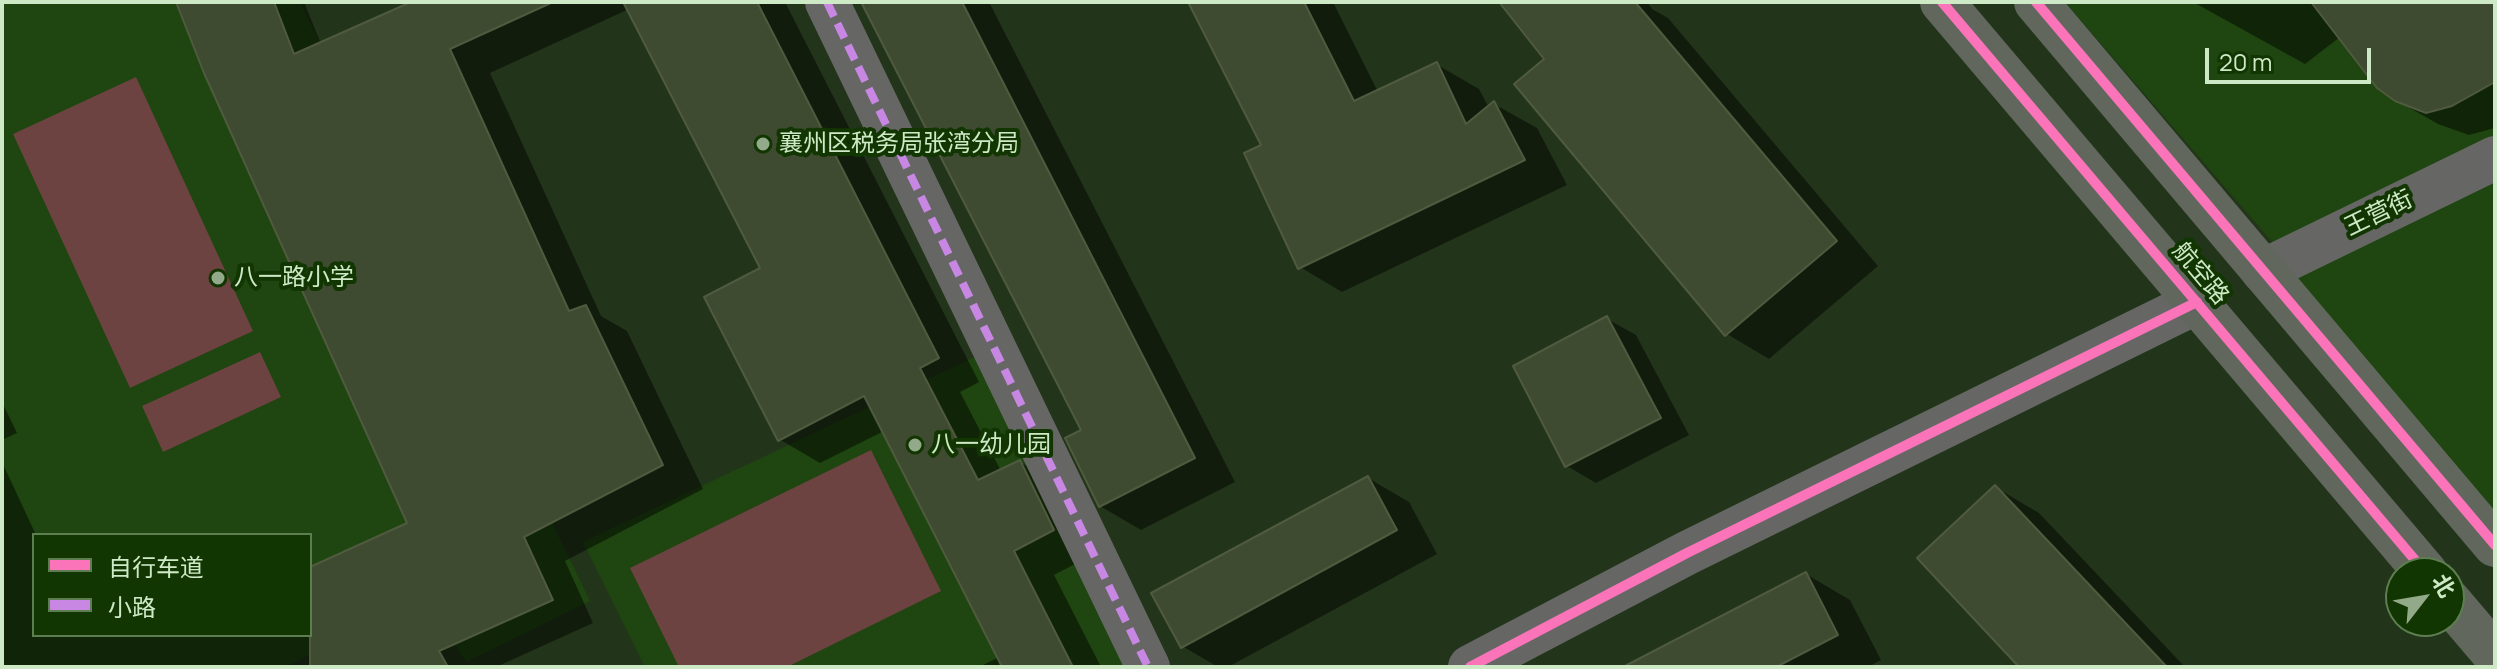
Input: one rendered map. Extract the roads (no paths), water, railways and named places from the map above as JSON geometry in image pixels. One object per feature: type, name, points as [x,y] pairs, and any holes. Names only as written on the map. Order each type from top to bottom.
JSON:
[{"type":"main road","name":"航空路","points":[[1942,2],[2412,557]]},
{"type":"main road","name":"航空路","points":[[2036,2],[2495,545]]},
{"type":"main road","points":[[2465,620],[2495,655]]},
{"type":"street","points":[[827,2],[1148,667]]},
{"type":"street","name":"王营街","points":[[2263,271],[2495,158]]},
{"type":"street","points":[[1470,667],[1687,553],[2197,302]]},
{"type":"place","name":"襄州区税务局张湾分局","points":[[763,144]]},
{"type":"place","name":"八一路小学","points":[[218,278]]},
{"type":"place","name":"八一幼儿园","points":[[915,445]]}]
